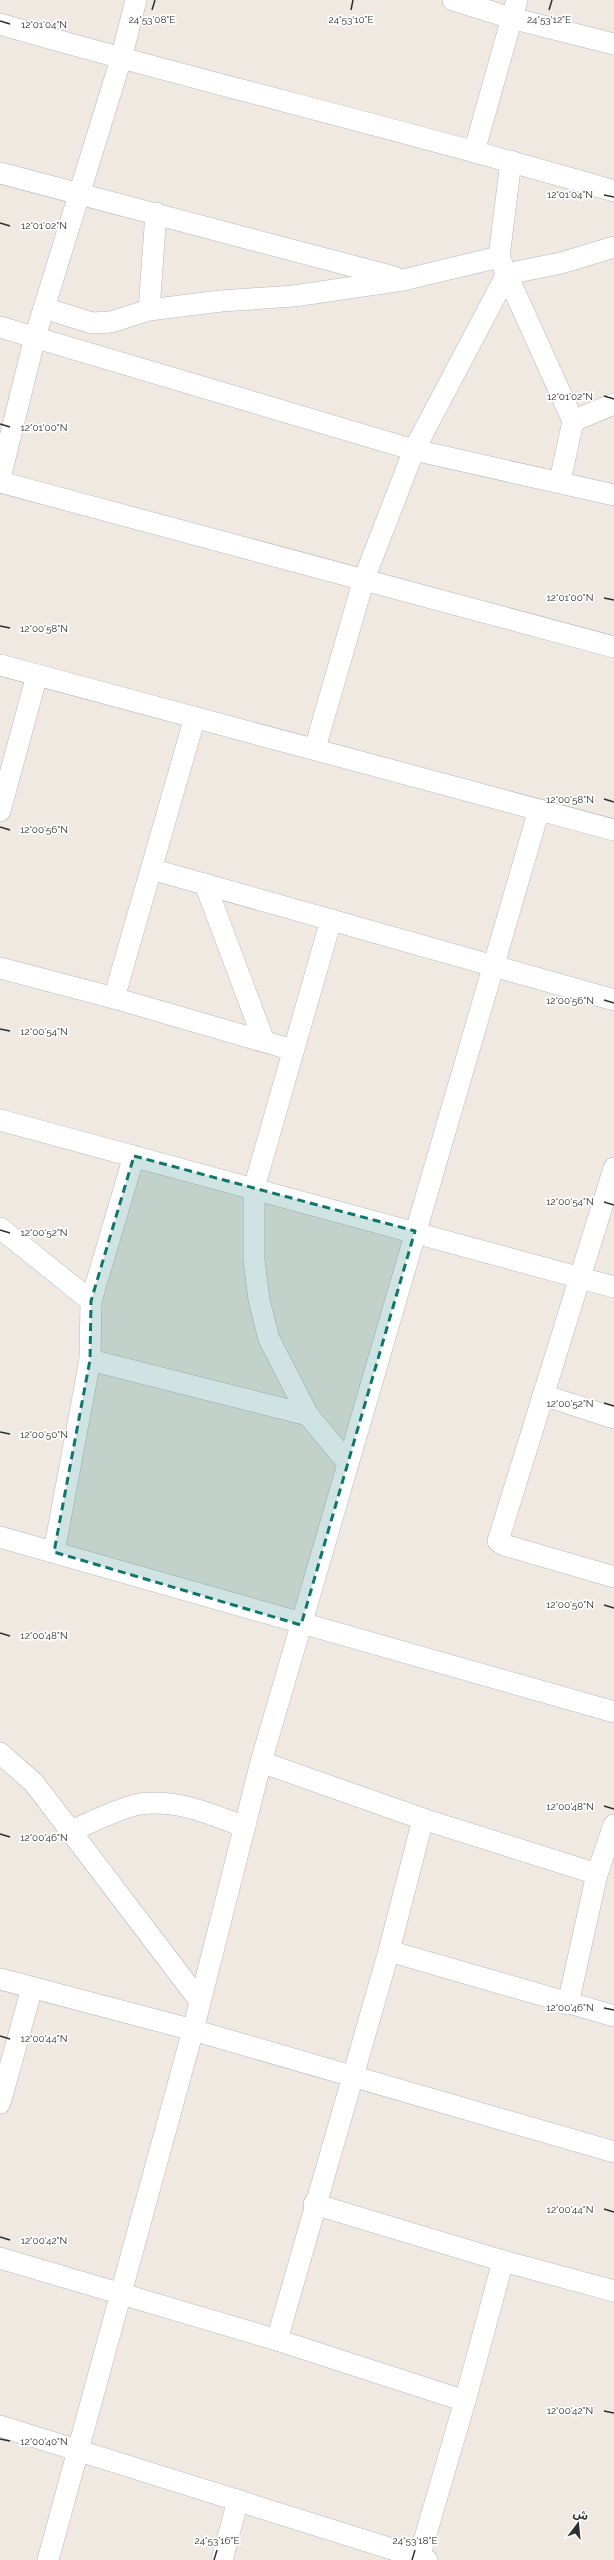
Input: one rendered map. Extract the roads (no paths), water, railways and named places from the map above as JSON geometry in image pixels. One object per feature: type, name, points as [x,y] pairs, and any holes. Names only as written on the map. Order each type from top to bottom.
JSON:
[{"type":"street","points":[[0,478],[35,337],[121,59],[136,0]]},
{"type":"street","points":[[453,0],[514,9],[614,44]]},
{"type":"street","points":[[474,152],[514,9]]},
{"type":"street","points":[[0,24],[121,59],[511,161],[614,191]]},
{"type":"street","points":[[315,748],[364,579],[414,450],[503,266],[511,161]]},
{"type":"street","points":[[0,173],[156,213],[403,280]]},
{"type":"street","points":[[149,310],[156,213]]},
{"type":"street","points":[[44,308],[92,323],[111,322],[149,310],[220,301],[294,296],[503,266],[561,263],[614,247]]},
{"type":"street","points":[[503,266],[573,421],[560,481]]},
{"type":"street","points":[[0,327],[414,450],[614,494]]},
{"type":"street","points":[[573,421],[614,404]]},
{"type":"street","points":[[0,482],[614,647]]},
{"type":"street","points":[[0,665],[315,748],[614,830]]},
{"type":"street","points":[[0,811],[37,675]]},
{"type":"street","points":[[114,998],[195,717]]},
{"type":"street","points":[[48,2560],[77,2448],[193,2030],[199,2000],[261,1762],[415,1231],[495,965],[538,810]]},
{"type":"street","points":[[151,869],[495,965],[614,1000]]},
{"type":"street","points":[[205,884],[264,1041]]},
{"type":"street","points":[[332,920],[254,1188],[254,1260],[259,1300],[269,1339],[308,1415],[348,1463]]},
{"type":"street","points":[[0,968],[114,998],[293,1050]]},
{"type":"street","points":[[0,1120],[614,1286]]},
{"type":"street","points":[[54,1552],[90,1360],[91,1301],[134,1156]]},
{"type":"street","points":[[614,1168],[498,1541],[504,1545],[614,1577]]},
{"type":"street","points":[[0,1228],[91,1301]]},
{"type":"street","points":[[90,1360],[308,1415]]},
{"type":"street","points":[[543,1395],[614,1418]]},
{"type":"street","points":[[0,1537],[614,1712]]},
{"type":"street","points":[[0,1753],[34,1783],[199,2000]]},
{"type":"street","points":[[261,1762],[424,1819],[597,1874]]},
{"type":"street","points":[[71,1831],[140,1804],[170,1804],[200,1809],[245,1826]]},
{"type":"street","points":[[277,2340],[314,2204],[389,1951],[424,1819]]},
{"type":"street","points":[[568,2004],[597,1874],[614,1825]]},
{"type":"street","points":[[389,1951],[568,2004],[614,2016]]},
{"type":"street","points":[[0,1979],[193,2030],[614,2152]]},
{"type":"street","points":[[0,2103],[32,1988]]},
{"type":"street","points":[[314,2204],[503,2261],[614,2291]]},
{"type":"street","points":[[0,2258],[120,2295],[277,2340],[466,2401]]},
{"type":"street","points":[[0,2426],[77,2448],[423,2559],[503,2261]]},
{"type":"street","points":[[222,2560],[238,2500]]}]
